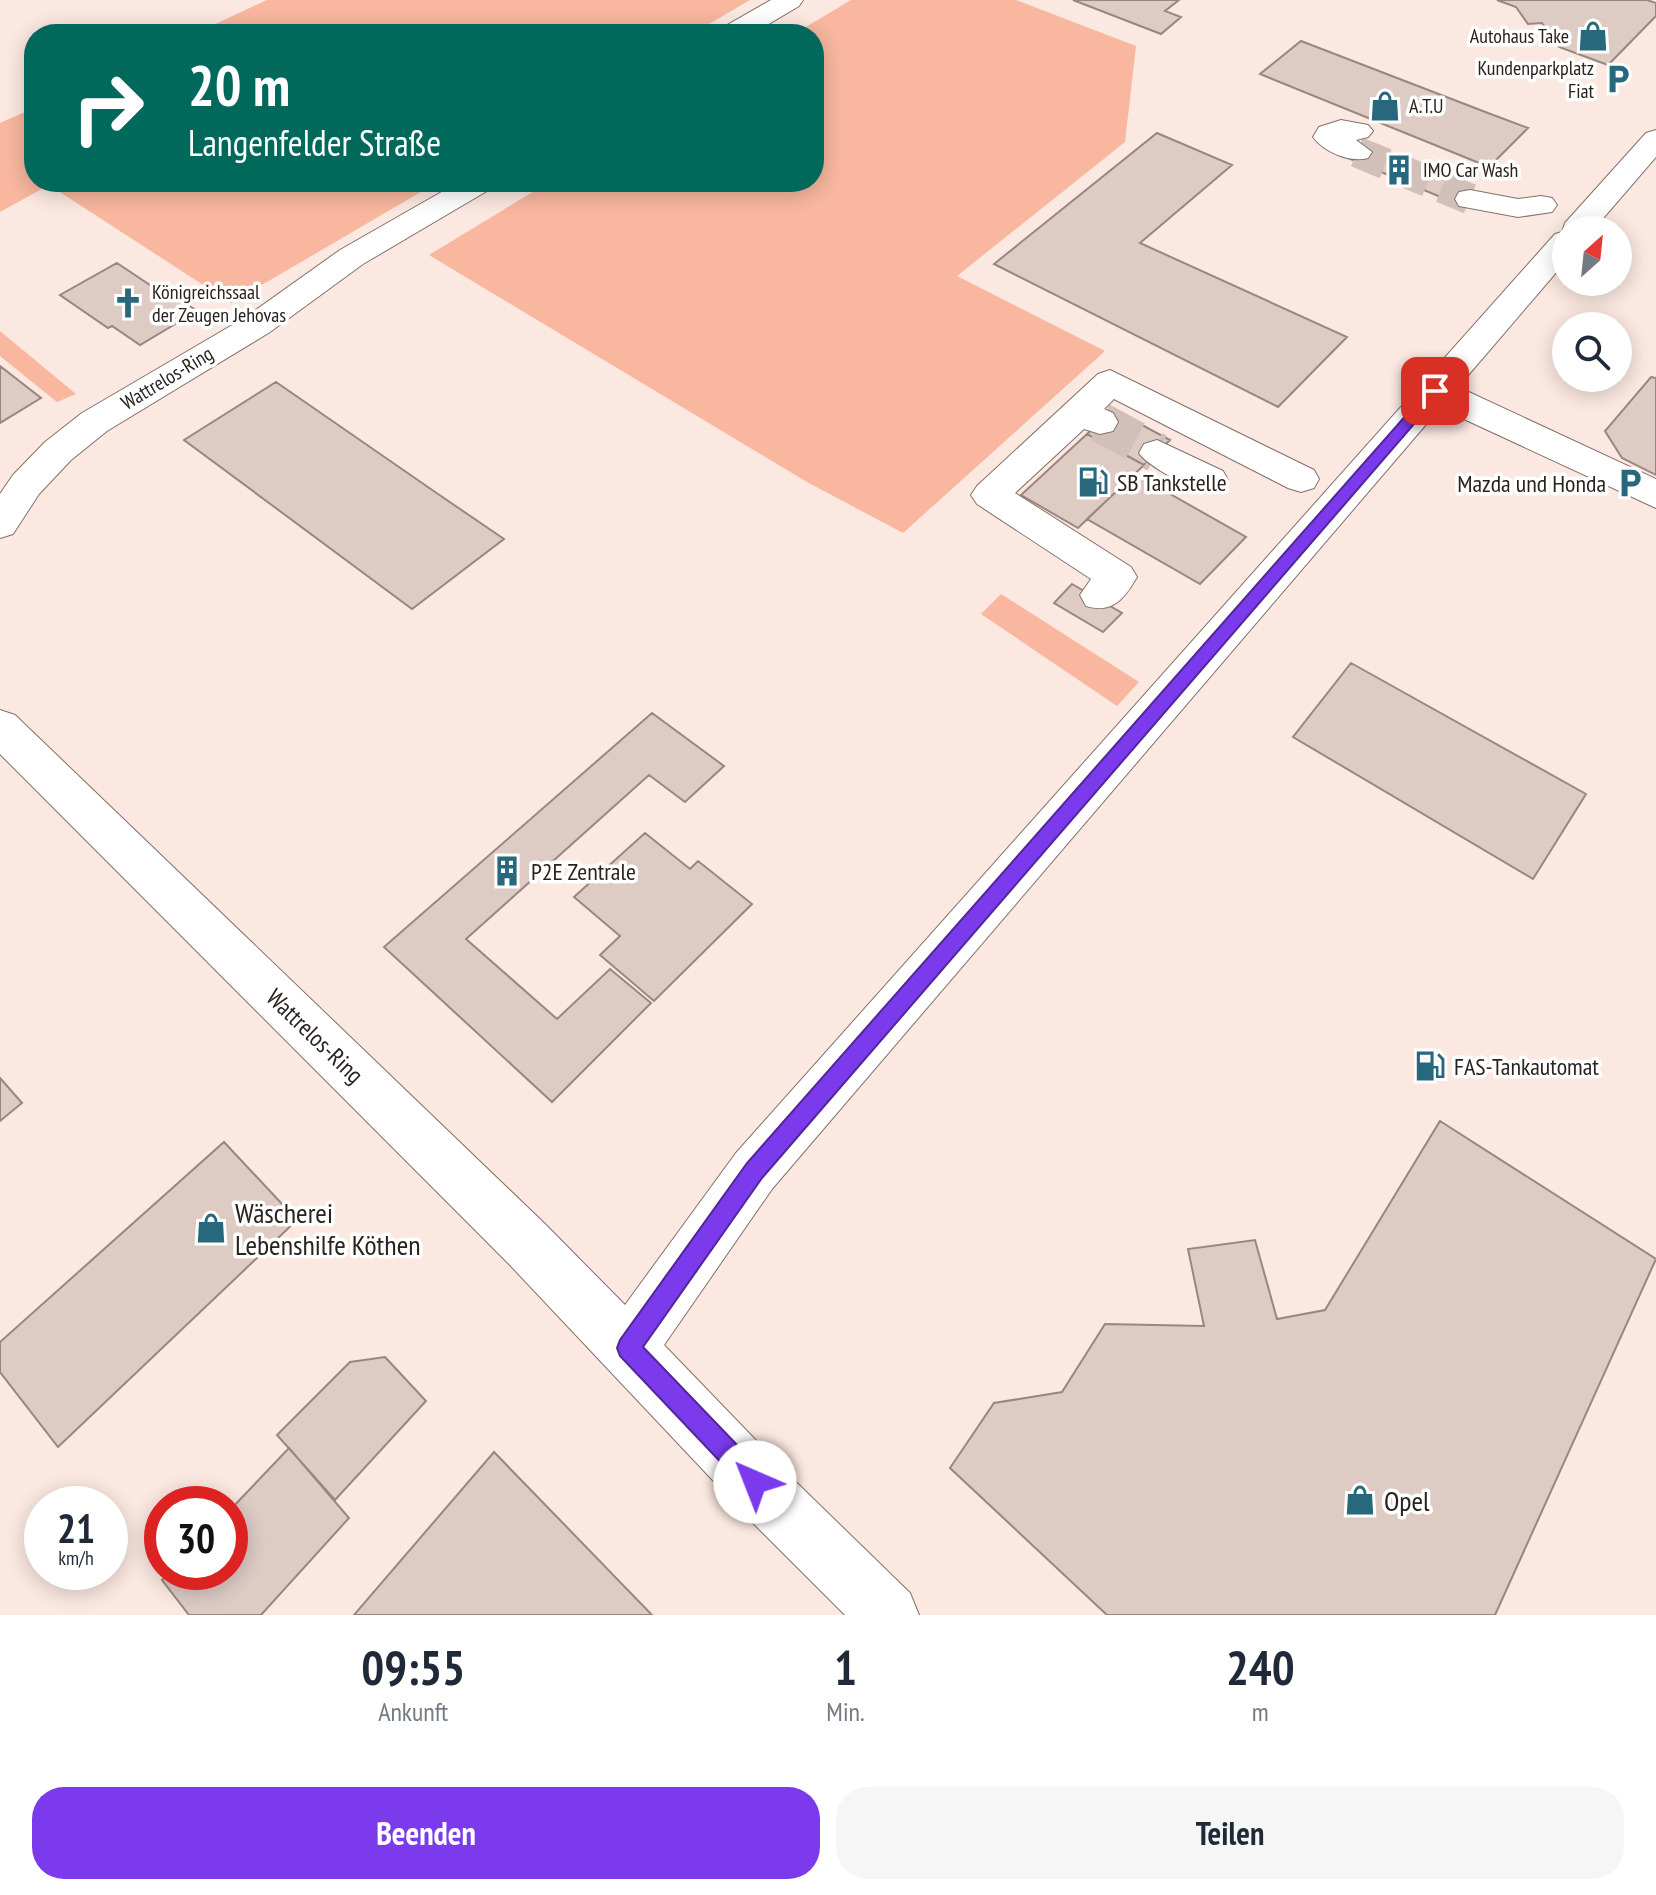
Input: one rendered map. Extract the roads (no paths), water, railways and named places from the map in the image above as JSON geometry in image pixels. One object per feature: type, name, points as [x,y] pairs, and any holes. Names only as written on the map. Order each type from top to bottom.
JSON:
[{"type":"street","points":[[749,24],[790,0]]},
{"type":"street","points":[[1588,216],[1656,139]]},
{"type":"street","name":"Wattrelos-Ring","points":[[0,524],[16,493],[83,431],[138,394],[297,300],[333,269],[464,192]]},
{"type":"street","points":[[1470,199],[1518,208],[1552,223]]},
{"type":"street","points":[[628,1348],[754,1171],[1435,391],[1552,224]]},
{"type":"street","points":[[1100,595],[1117,577],[990,495],[1090,417],[1110,382],[1301,479]]},
{"type":"street","points":[[1435,391],[1656,495]]},
{"type":"street","points":[[1157,453],[1210,480]]},
{"type":"street","name":"Wattrelos-Ring","points":[[0,727],[527,1244],[787,1515],[888,1615]]},
{"type":"tunnel","points":[[1357,152],[1470,199]]},
{"type":"tunnel","points":[[1100,422],[1157,453]]},
{"type":"place","name":"Autohaus Take","points":[[1593,36]]},
{"type":"place","name":"Kundenparkplatz Fiat","points":[[1618,79]]},
{"type":"place","name":"A.T.U","points":[[1385,106]]},
{"type":"place","name":"IMO Car Wash","points":[[1399,170]]},
{"type":"place","name":"Königreichssaal der Zeugen Jehovas","points":[[128,303]]},
{"type":"place","name":"SB Tankstelle","points":[[1093,482]]},
{"type":"place","name":"Mazda und Honda","points":[[1630,483]]},
{"type":"place","name":"P2E Zentrale","points":[[507,871]]},
{"type":"place","name":"FAS-Tankautomat","points":[[1430,1066]]},
{"type":"place","name":"Wäscherei Lebenshilfe Köthen","points":[[211,1228]]},
{"type":"place","name":"Opel","points":[[1360,1500]]}]
